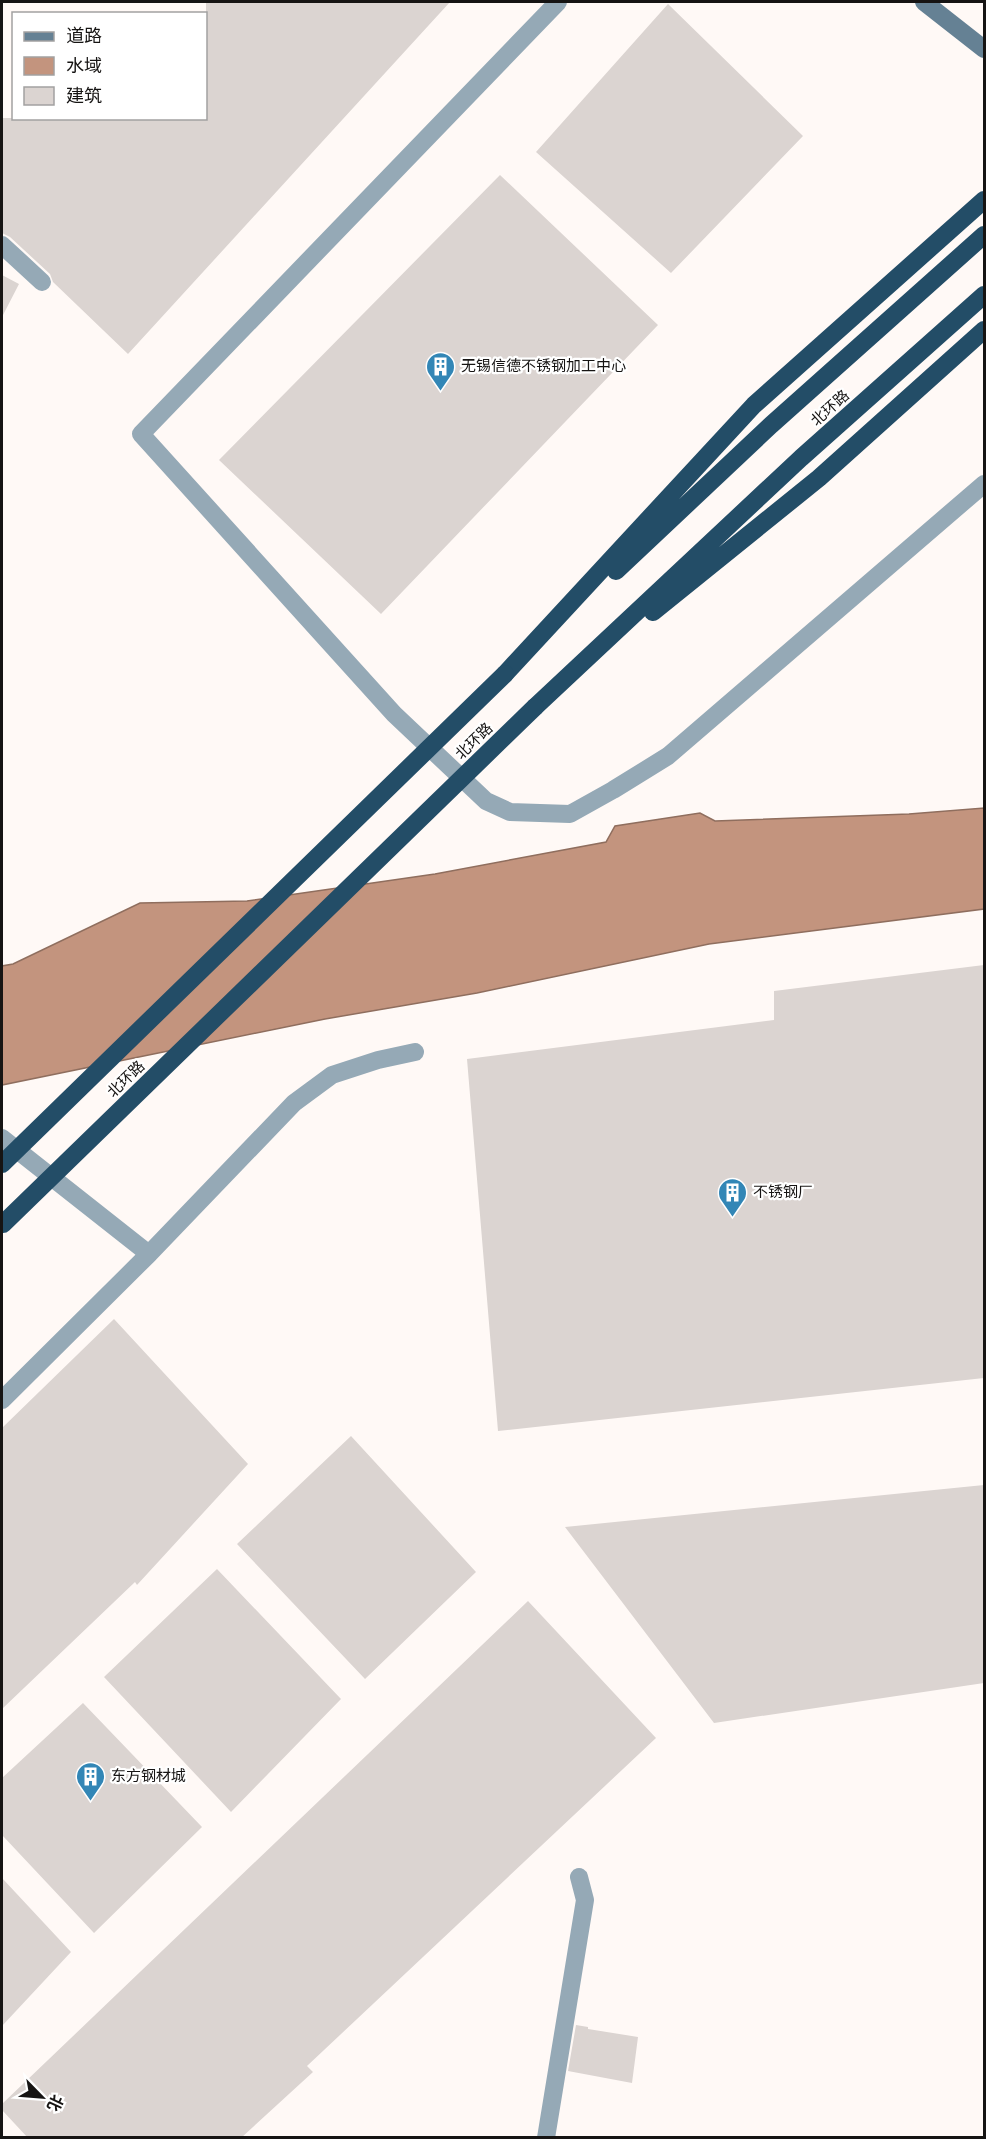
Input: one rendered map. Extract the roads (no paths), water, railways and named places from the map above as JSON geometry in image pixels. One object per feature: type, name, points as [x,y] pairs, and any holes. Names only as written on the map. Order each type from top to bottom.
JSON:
[{"type":"highway","points":[[505,674],[754,405],[984,200]]},
{"type":"highway","name":"北环路","points":[[2,1164],[505,674],[771,425],[984,235]]},
{"type":"highway","name":"北环路","points":[[2,1225],[535,707],[801,458],[984,295]]},
{"type":"highway","points":[[535,707],[819,477],[984,330]]},
{"type":"street","points":[[558,2],[141,434],[394,714],[486,801],[510,812],[570,814],[668,756],[984,484]]},
{"type":"street","points":[[924,2],[984,49]]},
{"type":"street","points":[[2,245],[42,282]]},
{"type":"street","points":[[2,1400],[149,1254],[294,1103],[332,1075],[378,1060],[415,1052]]},
{"type":"street","points":[[2,1138],[149,1254]]},
{"type":"street","points":[[546,2138],[585,1900],[579,1877]]},
{"type":"water","points":[[984,808],[984,909],[709,944],[477,993],[325,1019],[2,1085],[2,966],[13,964],[140,903],[247,901],[435,874],[606,842],[615,826],[700,813],[715,821],[909,814]]},
{"type":"place","name":"无锡信德不锈钢加工中心","points":[[440,392]]},
{"type":"place","name":"不锈钢厂","points":[[732,1218]]},
{"type":"place","name":"东方钢材城","points":[[90,1802]]}]
